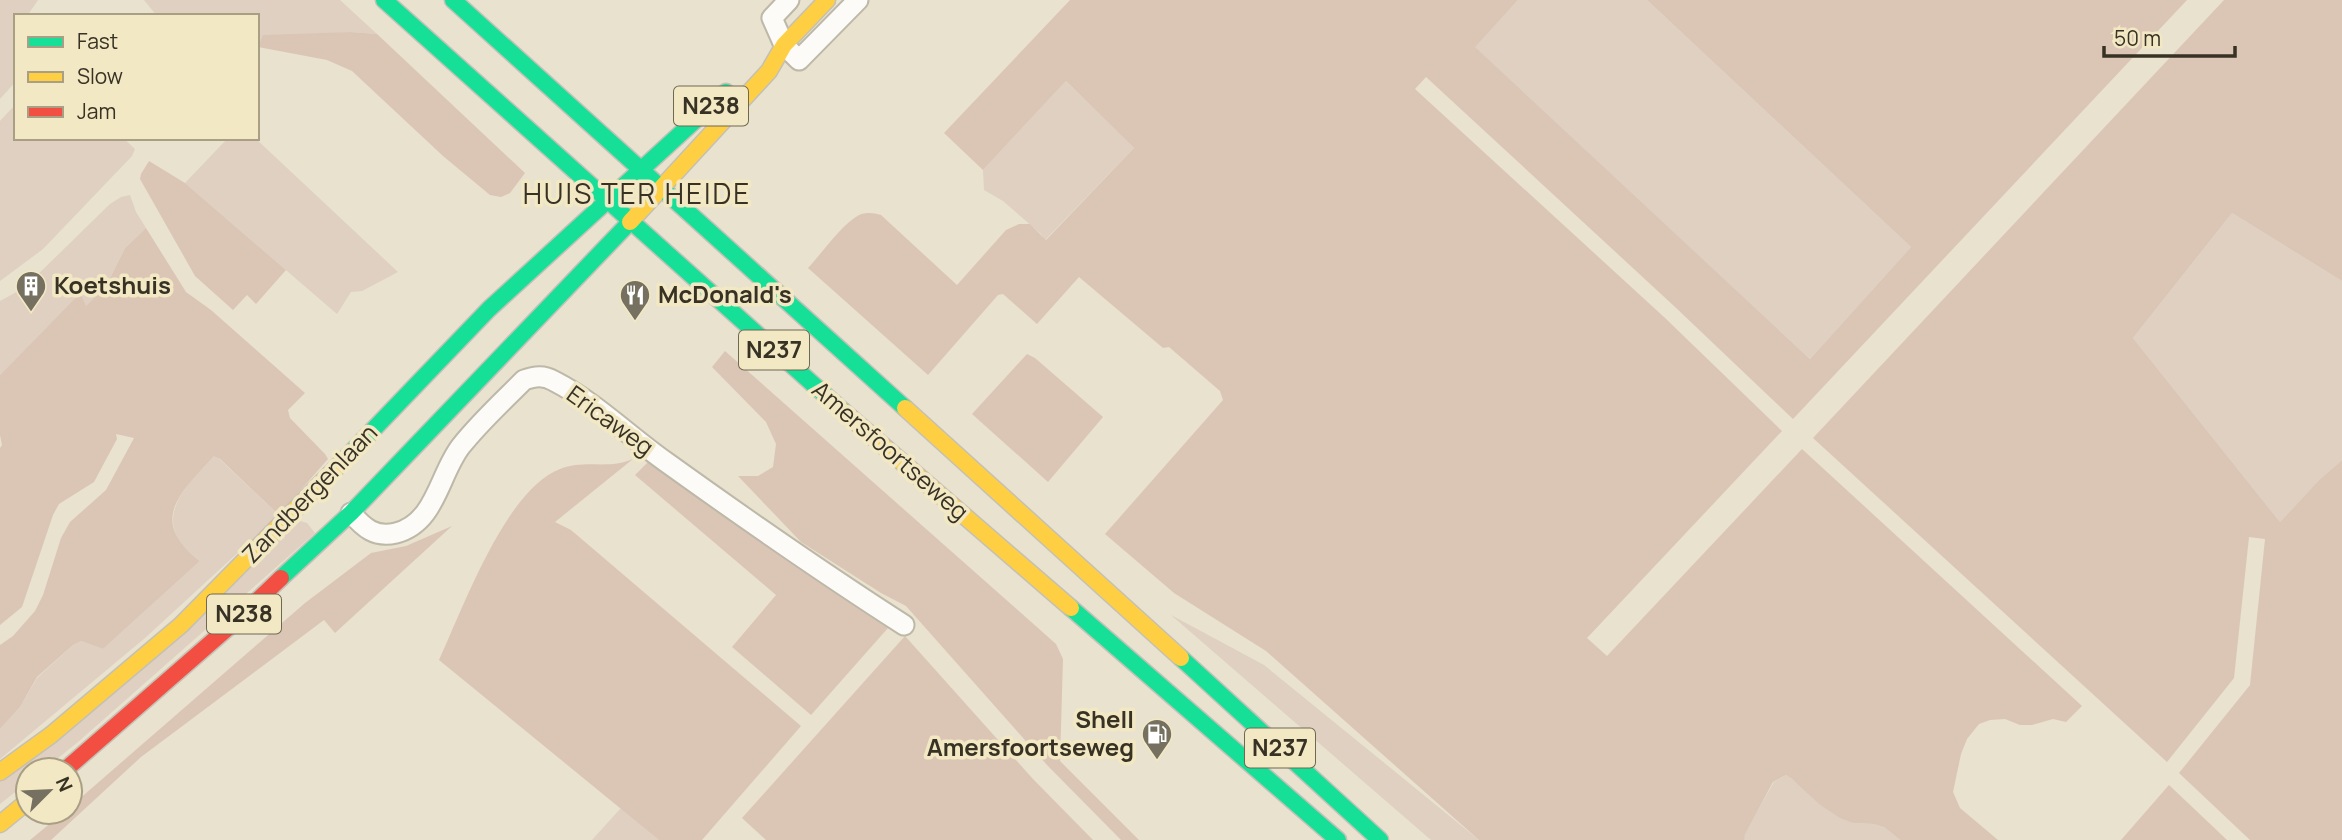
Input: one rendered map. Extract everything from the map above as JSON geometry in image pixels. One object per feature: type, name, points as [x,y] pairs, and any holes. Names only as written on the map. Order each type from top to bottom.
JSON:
[{"type":"main road","name":"Amersfoortseweg","points":[[384,0],[809,381],[1338,840]]},
{"type":"main road","name":"Amersfoortseweg","points":[[453,0],[1380,840]]},
{"type":"main road","name":"N238","points":[[629,221],[769,71],[784,45],[827,0]]},
{"type":"main road","name":"N238","points":[[607,200],[767,53],[784,45]]},
{"type":"main road","name":"Zandbergenlaan","points":[[81,756],[238,619],[489,309],[607,200]]},
{"type":"main road","name":"Zandbergenlaan","points":[[0,772],[51,736],[336,498],[629,221]]},
{"type":"main road","points":[[0,824],[14,812]]},
{"type":"street","points":[[789,0],[772,18],[784,45],[799,60],[858,0]]},
{"type":"street","name":"Ericaweg","points":[[336,498],[362,525],[377,534],[390,535],[405,531],[417,523],[432,503],[459,448],[524,380],[536,376],[544,377],[577,395],[748,521],[904,625]]},
{"type":"shaded area","points":[[0,0],[38,0],[28,14],[14,14],[14,83],[0,99]]},
{"type":"shaded area","points":[[144,0],[340,0],[377,34],[351,32],[263,38],[259,45],[259,14],[155,14]]},
{"type":"shaded area","points":[[1070,0],[1518,0],[1475,47],[1810,359],[1911,247],[1647,0],[2187,0],[1793,419],[1426,77],[1415,89],[1664,317],[1782,431],[1587,638],[1607,656],[1802,449],[2082,706],[2066,722],[2053,719],[2032,725],[2020,725],[2005,719],[1990,720],[1979,724],[1967,739],[1953,792],[1960,808],[1998,840],[1900,840],[1884,827],[1853,823],[1840,818],[1819,804],[1786,775],[1773,782],[1744,840],[1479,840],[1266,651],[1174,593],[1105,534],[1223,400],[1220,391],[1169,347],[1163,348],[1079,277],[1037,324],[1003,294],[998,295],[928,375],[808,268],[846,225],[865,213],[881,215],[957,285],[1006,230],[1019,224],[1030,224],[1046,240],[1134,148],[1066,81],[983,170],[944,133]]},
{"type":"shaded area","points":[[1518,0],[1647,0],[1911,247],[1810,359],[1474,47]]},
{"type":"shaded area","points":[[2224,0],[2342,0],[2342,281],[2232,213],[2133,338],[2280,522],[2319,480],[2342,460],[2342,840],[2250,840],[2179,773],[2250,685],[2265,539],[2249,537],[2234,678],[2167,762],[1813,438]]},
{"type":"shaded area","points":[[351,32],[377,34],[525,173],[510,193],[501,197],[490,195],[443,156],[352,71],[327,60],[259,47],[263,35]]},
{"type":"shaded area","points":[[1066,81],[1134,148],[1045,240],[1003,201],[984,190],[983,170]]},
{"type":"shaded area","points":[[14,106],[14,140],[125,140],[135,149],[132,156],[43,249],[0,281],[0,121]]},
{"type":"shaded area","points":[[226,140],[257,140],[398,272],[362,291],[351,292],[337,314],[185,183]]},
{"type":"shaded area","points":[[149,161],[185,183],[286,270],[256,304],[247,295],[233,310],[195,276],[140,179]]},
{"type":"shaded area","points":[[130,195],[146,228],[125,248],[105,288],[86,307],[79,294],[0,375],[0,301],[24,288],[110,204]]},
{"type":"shaded area","points":[[2232,213],[2342,281],[2342,460],[2319,480],[2280,522],[2133,338]]},
{"type":"shaded area","points":[[146,228],[186,292],[211,310],[305,393],[288,410],[290,418],[328,459],[279,515],[214,456],[181,495],[172,520],[175,532],[184,546],[200,561],[103,649],[81,641],[73,645],[37,677],[20,707],[0,729],[0,645],[13,636],[35,611],[43,595],[61,538],[70,522],[106,490],[134,438],[116,434],[117,439],[94,482],[59,504],[22,607],[0,625],[0,375],[80,293],[86,306],[105,288],[125,248]]},
{"type":"shaded area","points":[[725,351],[1056,644],[1063,659],[1060,761],[1139,840],[1121,840],[1047,765],[906,606],[801,542],[738,476],[758,476],[773,467],[776,444],[766,422],[712,367]]},
{"type":"shaded area","points":[[1027,354],[1103,417],[1048,482],[972,414]]},
{"type":"shaded area","points":[[215,455],[279,515],[145,638],[0,759],[0,729],[20,707],[37,678],[81,641],[103,649],[200,561],[180,542],[174,529],[173,517],[181,495]]},
{"type":"shaded area","points":[[633,459],[555,522],[571,530],[801,726],[702,840],[659,840],[439,660],[488,552],[522,500],[540,481],[569,466],[615,464]]},
{"type":"shaded area","points":[[649,461],[889,623],[888,628],[811,715],[732,647],[776,595],[635,475]]},
{"type":"shaded area","points":[[300,521],[307,523],[315,533],[78,742],[60,756],[29,756]]},
{"type":"shaded area","points":[[452,526],[335,633],[324,620],[141,757],[84,810],[84,795],[305,603],[371,553],[406,546]]},
{"type":"shaded area","points":[[1171,615],[1264,665],[1479,840],[1431,840]]},
{"type":"shaded area","points":[[905,636],[1033,779],[1093,840],[766,840],[742,818]]},
{"type":"shaded area","points":[[14,769],[14,793],[0,804],[0,781]]},
{"type":"shaded area","points":[[1786,775],[1853,823],[1884,827],[1900,840],[1744,840],[1744,834],[1774,782]]},
{"type":"shaded area","points":[[2169,785],[2227,840],[2121,840]]},
{"type":"shaded area","points":[[621,808],[659,840],[592,840]]},
{"type":"shaded area","points":[[47,826],[66,826],[51,840],[30,840]]},
{"type":"traffic: fast","points":[[384,0],[843,411]]},
{"type":"traffic: fast","points":[[453,0],[905,408]]},
{"type":"traffic: fast","points":[[346,458],[489,309],[726,92]]},
{"type":"traffic: fast","points":[[281,578],[351,513],[630,222]]},
{"type":"traffic: fast","points":[[1071,608],[1338,840]]},
{"type":"traffic: fast","points":[[1181,658],[1380,840]]},
{"type":"traffic: slow","points":[[630,222],[769,71],[784,45],[827,0]]},
{"type":"traffic: slow","points":[[905,408],[1181,658]]},
{"type":"traffic: slow","points":[[843,411],[1071,608]]},
{"type":"traffic: slow","points":[[0,772],[51,735],[181,625],[346,458]]},
{"type":"traffic: slow","points":[[0,824],[14,812]]},
{"type":"traffic: jam","points":[[81,756],[281,578]]},
{"type":"place","name":"Koetshuis","points":[[31,313]]},
{"type":"place","name":"McDonald's","points":[[635,322]]},
{"type":"place","name":"Shell Amersfoortseweg","points":[[1157,761]]},
{"type":"district","name":"HUIS TER HEIDE","points":[[637,194]]}]
